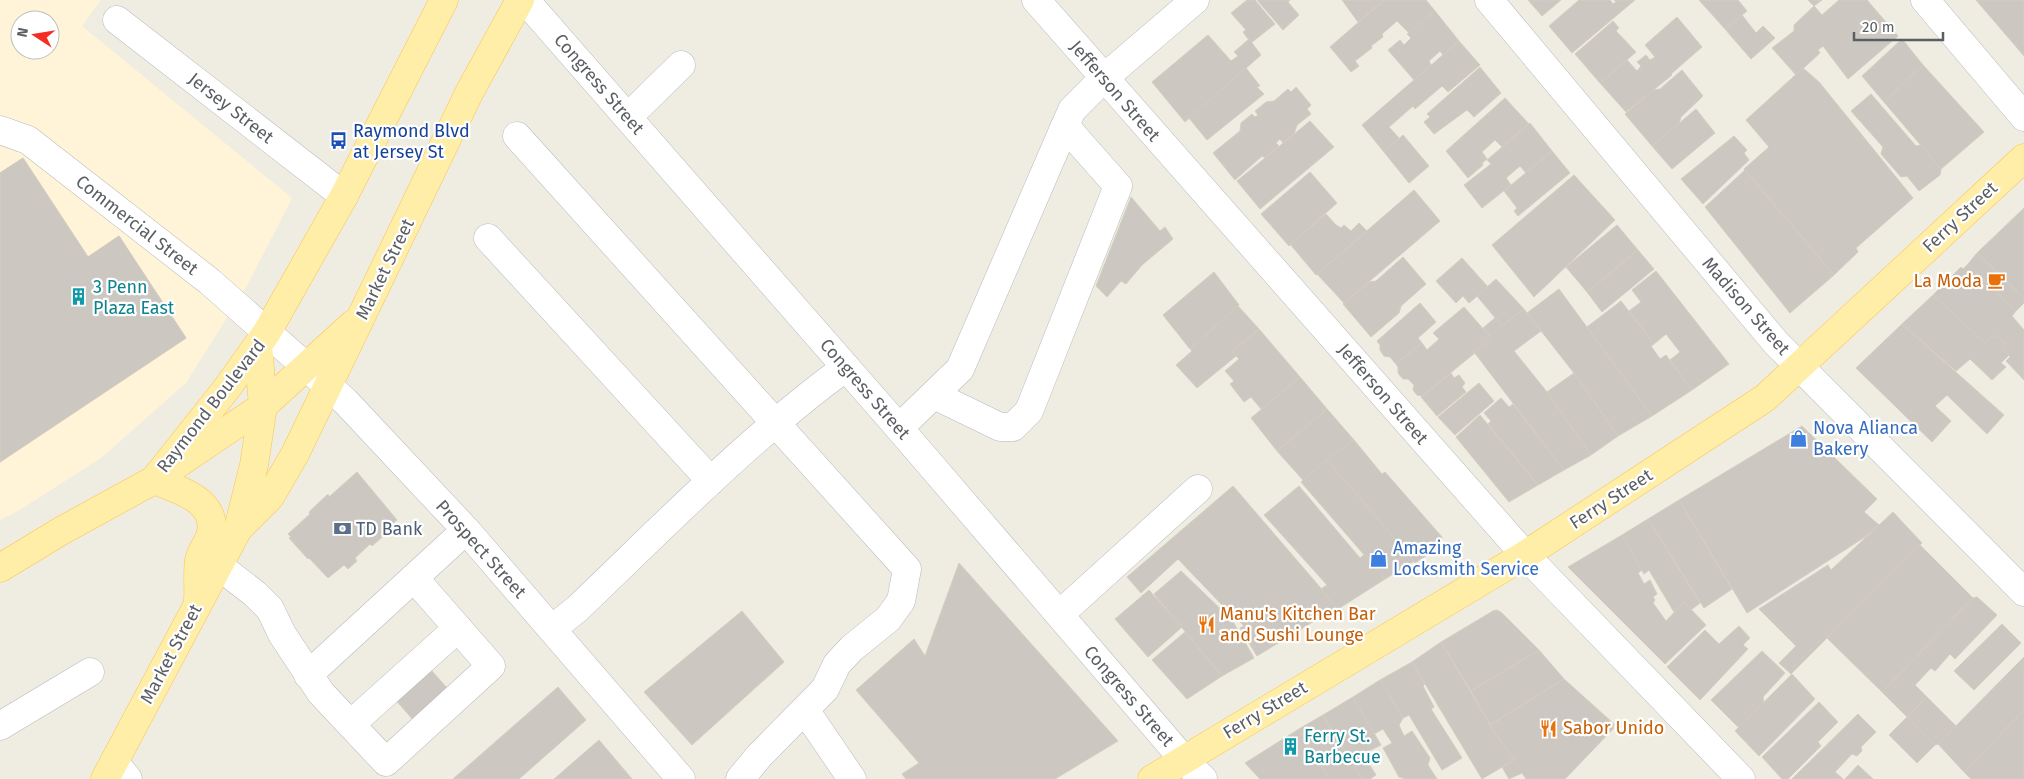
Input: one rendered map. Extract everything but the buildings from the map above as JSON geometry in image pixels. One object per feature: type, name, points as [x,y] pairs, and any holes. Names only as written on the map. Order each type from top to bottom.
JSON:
[{"type":"main road","points":[[262,339],[344,196],[444,0]]},
{"type":"main road","name":"Market Street","points":[[238,529],[270,497],[295,454],[469,93],[520,0]]},
{"type":"main road","name":"Ferry Street","points":[[1152,779],[1525,555],[1764,398],[2024,158]]},
{"type":"main road","name":"Raymond Boulevard","points":[[0,568],[61,530],[154,480],[263,406],[362,315]]},
{"type":"main road","name":"Market Street","points":[[116,773],[198,602],[238,529],[254,465],[263,406],[262,339]]},
{"type":"main road","name":"Raymond Boulevard","points":[[154,480],[227,388],[262,339]]},
{"type":"main road","points":[[154,480],[189,494],[209,512],[212,522],[211,534],[199,559],[198,602]]},
{"type":"street","name":"Congress Street","points":[[525,0],[899,428],[1184,760],[1204,779]]},
{"type":"street","name":"Jefferson Street","points":[[1036,0],[1525,555],[1741,779]]},
{"type":"street","points":[[899,428],[960,369],[1072,110],[1104,78],[1196,0]]},
{"type":"street","name":"Madison Street","points":[[1489,0],[1776,343],[2024,592]]},
{"type":"street","points":[[1925,0],[2024,117]]},
{"type":"street","name":"Jersey Street","points":[[117,20],[344,196]]},
{"type":"street","points":[[628,117],[681,65]]},
{"type":"street","points":[[934,395],[1000,428],[1013,427],[1029,411],[1118,186],[1065,126]]},
{"type":"street","name":"Commercial Street","points":[[0,130],[28,140],[209,281],[262,339]]},
{"type":"street","points":[[517,136],[907,569],[901,601],[888,619],[852,648],[837,664],[825,689],[758,756],[740,779]]},
{"type":"street","points":[[488,238],[711,481]]},
{"type":"street","name":"Prospect Street","points":[[262,339],[306,366],[328,386],[466,530],[681,779]]},
{"type":"street","points":[[552,629],[576,609],[711,481],[809,394],[846,367]]},
{"type":"street","points":[[1060,614],[1198,489]]},
{"type":"street","points":[[308,675],[466,530]]},
{"type":"street","points":[[219,566],[255,594],[270,609],[282,634],[321,693],[386,762],[491,666],[414,578]]},
{"type":"street","points":[[363,737],[469,641]]},
{"type":"street","points":[[0,726],[90,672]]},
{"type":"street","points":[[805,710],[852,779]]},
{"type":"shaded area","points":[[0,0],[101,0],[82,26],[292,198],[248,284],[186,383],[101,458],[18,511],[0,520]]},
{"type":"place","name":"Raymond Blvd at Jersey St","points":[[339,141]]},
{"type":"place","name":"La Moda","points":[[1996,281]]},
{"type":"place","name":"3 Penn Plaza East","points":[[79,297]]},
{"type":"place","name":"Nova Alianca Bakery","points":[[1799,438]]},
{"type":"place","name":"TD Bank","points":[[342,529]]},
{"type":"place","name":"Amazing Locksmith Service","points":[[1379,558]]},
{"type":"place","name":"Manu's Kitchen Bar and Sushi Lounge","points":[[1206,624]]},
{"type":"place","name":"Sabor Unido","points":[[1549,728]]},
{"type":"place","name":"Ferry St. Barbecue","points":[[1290,746]]}]
